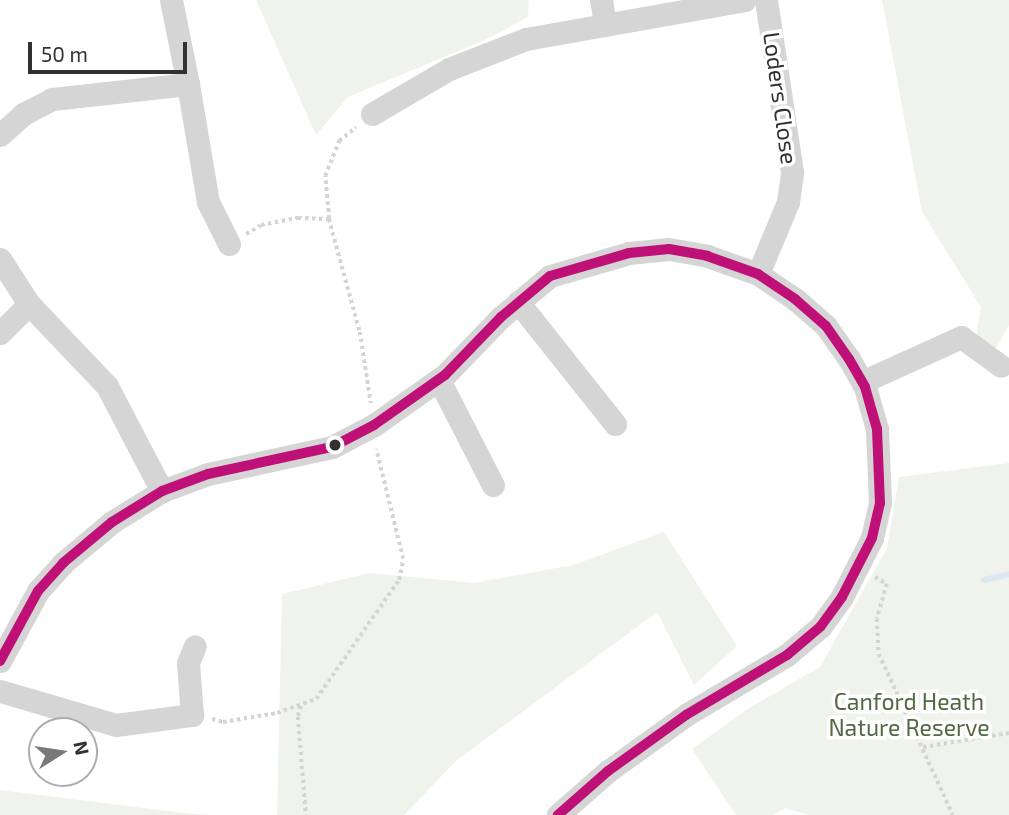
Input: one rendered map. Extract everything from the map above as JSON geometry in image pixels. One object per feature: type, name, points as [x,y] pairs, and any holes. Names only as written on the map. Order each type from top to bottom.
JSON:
[{"type":"street","points":[[171,0],[208,202],[229,244]]},
{"type":"street","points":[[601,0],[605,23]]},
{"type":"street","points":[[372,114],[449,69],[526,39],[745,0]]},
{"type":"street","name":"Loders Close","points":[[758,274],[788,202],[792,173],[766,0]]},
{"type":"street","points":[[0,135],[23,114],[52,99],[188,83]]},
{"type":"street","points":[[0,662],[38,591],[63,563],[112,522],[162,491],[208,474],[332,447],[372,427],[439,380],[518,302],[550,276],[629,253],[668,249],[707,256],[758,274],[826,326],[862,382],[877,429],[881,467],[880,503],[858,567],[821,626],[787,654],[686,715],[607,771],[558,815]]},
{"type":"street","points":[[0,259],[29,304],[107,386],[162,491]]},
{"type":"street","points":[[518,302],[615,424]]},
{"type":"street","points":[[0,333],[29,304]]},
{"type":"street","points":[[862,382],[961,337],[1001,366]]},
{"type":"street","points":[[439,380],[493,485]]},
{"type":"street","points":[[0,691],[116,725],[192,715],[188,663],[195,646]]},
{"type":"path","points":[[192,715],[223,722],[302,706],[324,690],[399,580],[403,559],[372,427],[360,332],[329,219],[325,176],[339,141],[372,114]]},
{"type":"path","points":[[229,244],[261,225],[298,218],[329,219]]},
{"type":"path","points":[[858,567],[887,584],[877,619],[879,653],[953,815]]},
{"type":"path","points":[[302,706],[298,717],[306,815]]},
{"type":"path","points":[[923,747],[1009,733]]},
{"type":"green space","points":[[256,0],[529,0],[528,17],[487,39],[348,97],[316,135]]},
{"type":"green space","points":[[882,0],[1009,0],[1009,325],[995,350],[976,337],[981,307],[922,212]]},
{"type":"green space","name":"Canford Heath Nature Reserve","points":[[1009,463],[1009,815],[809,815],[786,808],[772,815],[736,815],[692,749],[746,710],[820,667],[887,548],[899,477]]},
{"type":"green space","points":[[664,532],[737,646],[694,685],[657,612],[456,761],[404,815],[277,815],[282,594],[370,573],[474,583],[573,565]]},
{"type":"green space","points":[[0,790],[192,814],[216,815],[0,815]]},
{"type":"waterway","points":[[984,580],[1009,574]]},
{"type":"transit line","points":[[0,661],[38,591],[63,563],[112,522],[162,491],[208,474],[332,447],[374,425],[445,375],[501,317],[550,276],[629,253],[669,249],[707,256],[758,274],[795,299],[826,326],[849,359],[865,387],[877,429],[880,503],[872,538],[842,597],[820,627],[787,655],[686,715],[608,771],[558,815]]}]
